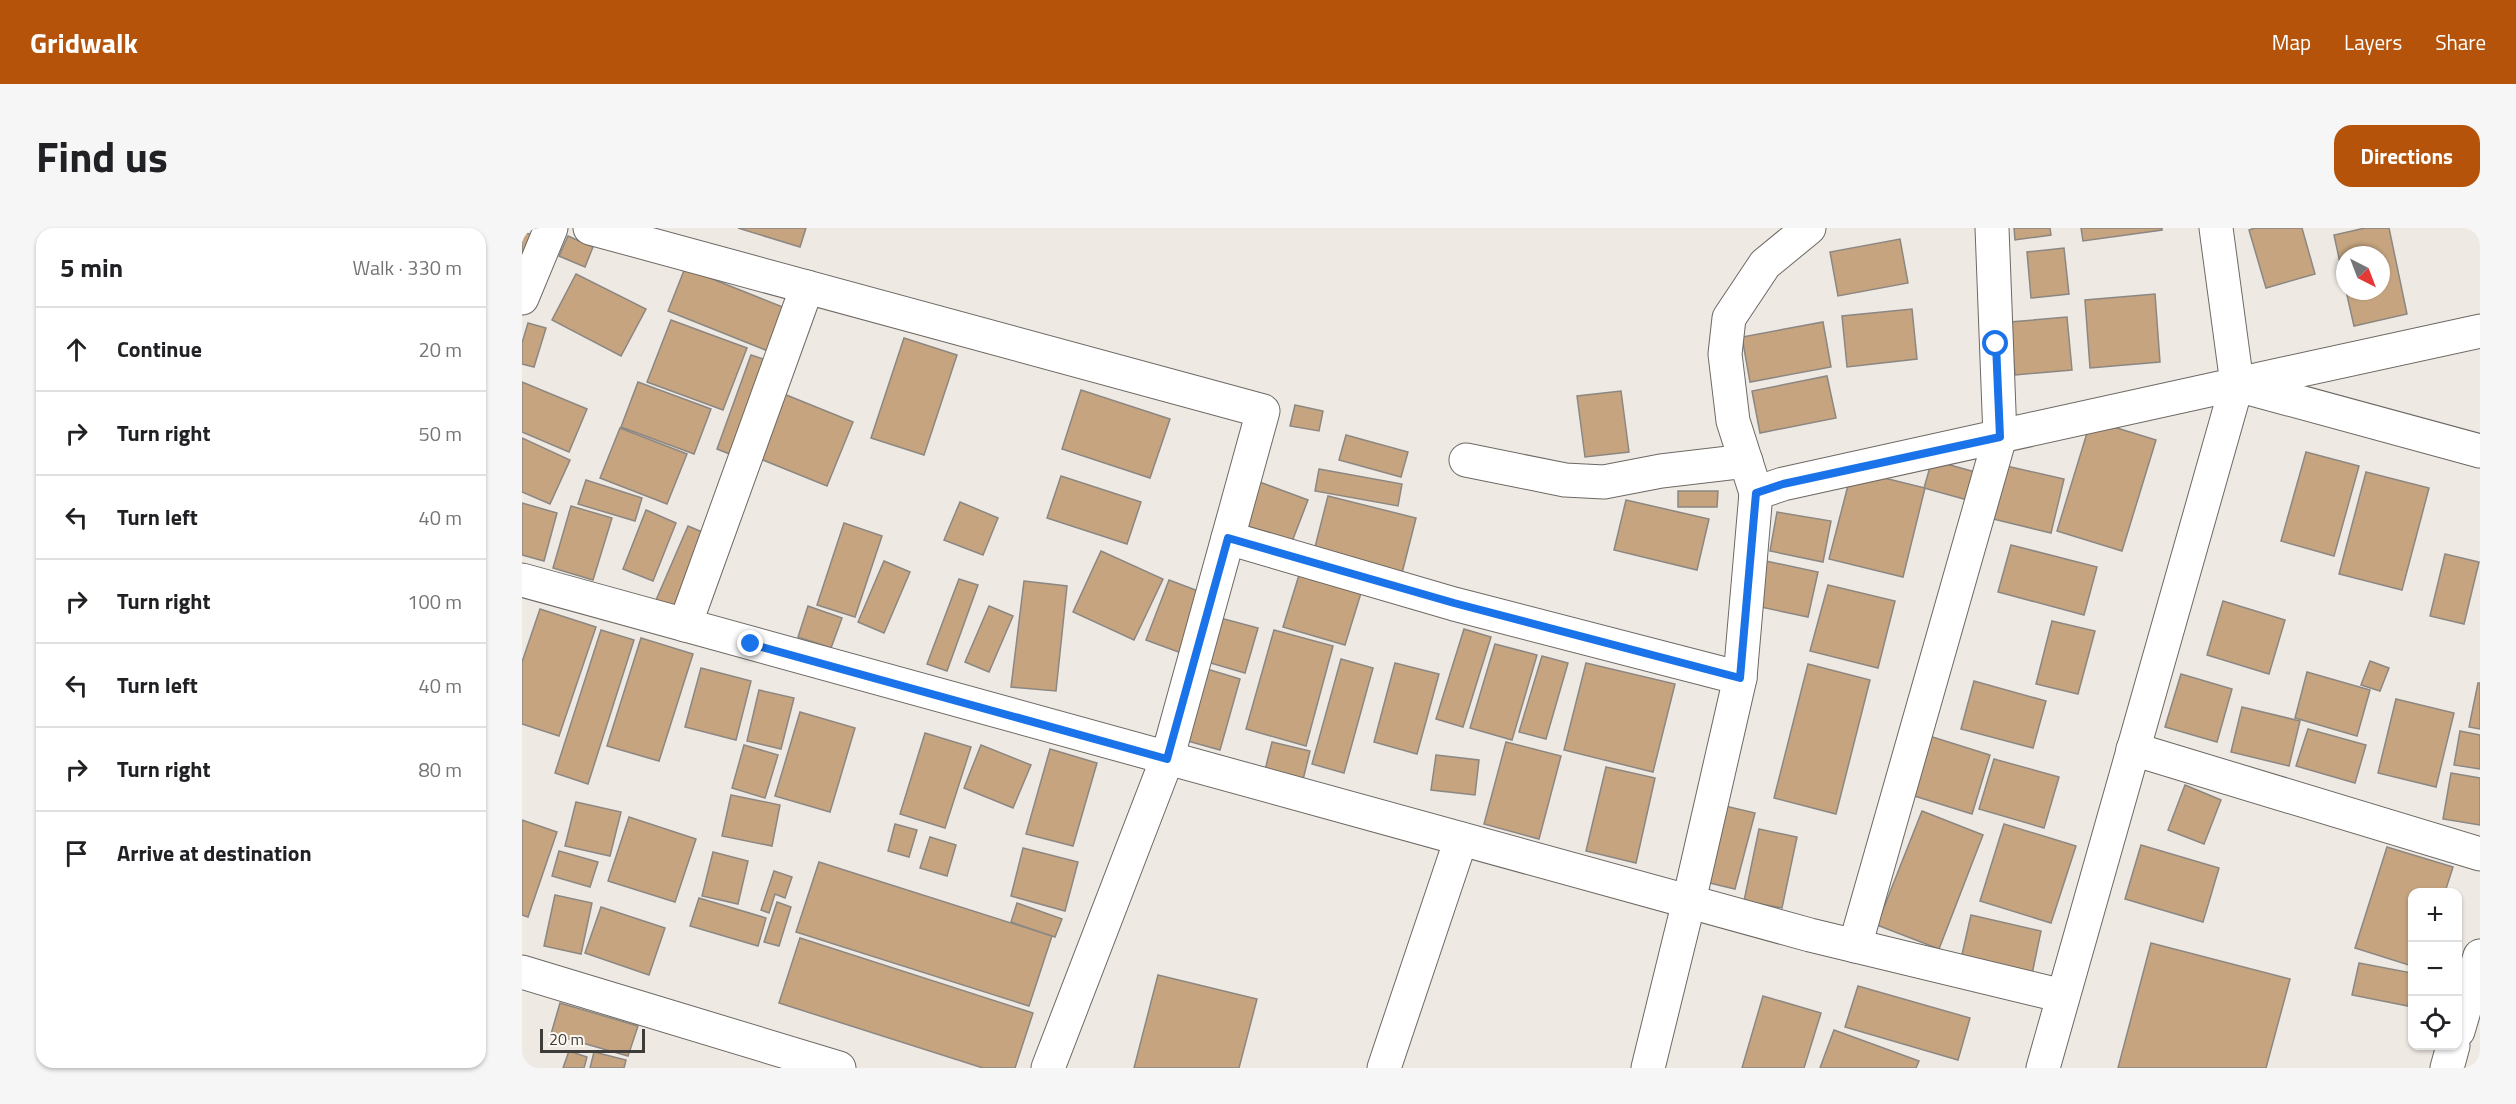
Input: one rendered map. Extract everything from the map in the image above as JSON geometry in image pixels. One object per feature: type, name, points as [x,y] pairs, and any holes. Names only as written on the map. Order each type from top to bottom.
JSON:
[{"type":"street","points":[[522,298],[551,228]]},
{"type":"street","points":[[590,228],[1263,411],[1167,759],[1048,1068]]},
{"type":"street","points":[[1648,1068],[1740,678],[1756,493],[1733,421],[1725,354],[1729,318],[1765,264],[1809,228]]},
{"type":"street","points":[[1855,946],[2000,437],[1992,228]]},
{"type":"street","points":[[2043,1068],[2237,384],[2216,228]]},
{"type":"street","points":[[685,625],[807,287]]},
{"type":"street","points":[[1756,493],[1783,484],[2480,332]]},
{"type":"street","points":[[2237,384],[2480,451]]},
{"type":"street","points":[[1466,460],[1565,480],[1604,482],[1661,471],[1746,461]]},
{"type":"street","points":[[1228,538],[1454,603],[1740,678]]},
{"type":"street","points":[[522,580],[1689,902],[1855,946],[2063,996]]},
{"type":"street","points":[[2133,749],[2480,854]]},
{"type":"street","points":[[1384,1068],[1461,839]]},
{"type":"street","points":[[2462,1015],[2480,956]]},
{"type":"street","points":[[522,972],[839,1068]]},
{"type":"street","points":[[2447,1068],[2452,1050]]},
{"type":"building","points":[[738,228],[806,228],[800,247]]},
{"type":"building","points":[[2014,228],[2050,228],[2051,235],[2015,240]]},
{"type":"building","points":[[2081,228],[2162,228],[2162,230],[2083,241]]},
{"type":"building","points":[[2302,228],[2315,274],[2266,288],[2249,230]]},
{"type":"building","points":[[2365,228],[2389,228],[2407,314],[2354,326],[2348,300],[2390,300],[2390,246],[2336,246],[2334,235]]},
{"type":"building","points":[[522,231],[534,236],[522,268]]},
{"type":"building","points":[[568,236],[593,247],[585,267],[559,256]]},
{"type":"building","points":[[1900,239],[1908,283],[1838,296],[1830,252]]},
{"type":"building","points":[[2064,248],[2069,294],[2031,298],[2027,252]]},
{"type":"building","points":[[685,268],[790,310],[773,353],[668,311]]},
{"type":"building","points":[[576,274],[646,309],[621,356],[552,320]]},
{"type":"building","points":[[2155,294],[2160,362],[2090,368],[2085,300]]},
{"type":"building","points":[[1912,309],[1917,359],[1847,367],[1842,316]]},
{"type":"building","points":[[2067,317],[2072,370],[2015,375],[2010,322]]},
{"type":"building","points":[[671,320],[747,348],[723,410],[647,382]]},
{"type":"building","points":[[1823,322],[1831,367],[1750,382],[1742,337]]},
{"type":"building","points":[[528,323],[546,328],[534,367],[522,364],[522,343]]},
{"type":"building","points":[[904,338],[957,355],[924,455],[871,438]]},
{"type":"building","points":[[751,355],[772,362],[737,457],[717,449]]},
{"type":"building","points":[[1827,376],[1836,418],[1760,433],[1752,391]]},
{"type":"building","points":[[522,382],[587,409],[569,452],[522,432]]},
{"type":"building","points":[[638,382],[711,409],[694,454],[621,427]]},
{"type":"building","points":[[1081,390],[1170,419],[1150,478],[1062,449]]},
{"type":"building","points":[[1621,391],[1629,452],[1585,457],[1577,396]]},
{"type":"building","points":[[779,392],[853,422],[827,486],[753,456]]},
{"type":"building","points":[[1295,405],[1323,411],[1319,431],[1290,426]]},
{"type":"building","points":[[2091,420],[2156,440],[2122,551],[2057,531]]},
{"type":"building","points":[[620,428],[687,454],[667,504],[600,478]]},
{"type":"building","points":[[1346,435],[1408,452],[1401,477],[1339,460]]},
{"type":"building","points":[[522,438],[570,460],[550,504],[522,492]]},
{"type":"building","points":[[2306,452],[2359,466],[2334,556],[2281,541]]},
{"type":"building","points":[[1932,460],[1979,473],[1971,501],[1924,488]]},
{"type":"building","points":[[2002,465],[2064,479],[2051,533],[1989,518]]},
{"type":"building","points":[[1319,469],[1402,484],[1398,506],[1315,491]]},
{"type":"building","points":[[1852,470],[1925,488],[1903,577],[1829,559]]},
{"type":"building","points":[[2366,472],[2429,488],[2402,590],[2339,574]]},
{"type":"building","points":[[1061,476],[1141,502],[1127,544],[1047,518]]},
{"type":"building","points":[[586,480],[642,498],[635,521],[578,504]]},
{"type":"building","points":[[1257,481],[1308,500],[1288,552],[1237,533]]},
{"type":"building","points":[[1678,491],[1718,491],[1717,507],[1678,507]]},
{"type":"building","points":[[1328,496],[1416,518],[1401,577],[1313,555]]},
{"type":"building","points":[[1626,500],[1709,519],[1697,570],[1614,550]]},
{"type":"building","points":[[960,502],[998,518],[983,555],[944,540]]},
{"type":"building","points":[[522,503],[557,513],[544,561],[522,555]]},
{"type":"building","points":[[571,506],[612,518],[593,580],[553,568]]},
{"type":"building","points":[[646,510],[676,523],[653,581],[623,569]]},
{"type":"building","points":[[1777,512],[1831,521],[1823,562],[1770,551]]},
{"type":"building","points":[[844,523],[882,536],[855,617],[817,605]]},
{"type":"building","points":[[688,526],[714,537],[681,611],[656,600]]},
{"type":"building","points":[[2011,545],[2097,567],[2084,615],[1998,592]]},
{"type":"building","points":[[1101,551],[1163,579],[1134,640],[1073,612]]},
{"type":"building","points":[[2445,554],[2479,562],[2464,624],[2430,616]]},
{"type":"building","points":[[1761,560],[1818,572],[1808,617],[1751,605]]},
{"type":"building","points":[[884,561],[910,572],[884,633],[858,622]]},
{"type":"building","points":[[1299,575],[1361,593],[1345,645],[1283,627]]},
{"type":"building","points":[[959,579],[978,585],[947,671],[927,664]]},
{"type":"building","points":[[1169,580],[1206,594],[1184,654],[1146,640]]},
{"type":"building","points":[[1024,581],[1067,586],[1056,691],[1011,687]]},
{"type":"building","points":[[1828,585],[1895,601],[1878,668],[1810,651]]},
{"type":"building","points":[[2223,601],[2285,620],[2269,674],[2207,655]]},
{"type":"building","points":[[808,606],[842,618],[831,648],[798,637]]},
{"type":"building","points":[[989,606],[1013,616],[989,672],[965,662]]},
{"type":"building","points":[[540,609],[596,627],[559,736],[522,724],[522,662]]},
{"type":"building","points":[[1209,615],[1258,628],[1245,673],[1197,659]]},
{"type":"building","points":[[2052,621],[2095,631],[2078,694],[2036,684]]},
{"type":"building","points":[[1464,629],[1491,637],[1463,727],[1436,719]]},
{"type":"building","points":[[601,630],[634,640],[588,784],[555,773]]},
{"type":"building","points":[[1274,630],[1333,646],[1306,746],[1246,729]]},
{"type":"building","points":[[641,638],[693,654],[659,761],[607,746]]},
{"type":"building","points":[[1495,644],[1537,655],[1512,740],[1470,728]]},
{"type":"building","points":[[1542,656],[1568,663],[1546,739],[1519,732]]},
{"type":"building","points":[[1341,659],[1373,668],[1344,773],[1312,764]]},
{"type":"building","points":[[2370,661],[2389,668],[2380,691],[2361,685]]},
{"type":"building","points":[[1395,663],[1439,674],[1417,754],[1374,742]]},
{"type":"building","points":[[1586,663],[1675,684],[1653,772],[1564,750]]},
{"type":"building","points":[[1808,664],[1870,680],[1836,814],[1774,798]]},
{"type":"building","points":[[1197,666],[1240,679],[1220,750],[1177,738]]},
{"type":"building","points":[[701,668],[751,681],[736,740],[685,727]]},
{"type":"building","points":[[2307,672],[2370,690],[2357,736],[2295,718]]},
{"type":"building","points":[[2181,674],[2232,689],[2217,742],[2165,727]]},
{"type":"building","points":[[1974,681],[2046,701],[2033,748],[1961,729]]},
{"type":"building","points":[[2478,683],[2480,683],[2480,729],[2469,727]]},
{"type":"building","points":[[759,690],[794,698],[781,749],[747,741]]},
{"type":"building","points":[[2396,699],[2454,713],[2436,787],[2378,773]]},
{"type":"building","points":[[2242,707],[2300,721],[2289,766],[2231,752]]},
{"type":"building","points":[[800,712],[855,728],[830,812],[775,796]]},
{"type":"building","points":[[2308,729],[2366,745],[2355,783],[2296,766]]},
{"type":"building","points":[[2460,731],[2480,735],[2480,769],[2454,765]]},
{"type":"building","points":[[925,733],[971,747],[945,828],[900,814]]},
{"type":"building","points":[[1926,735],[1990,755],[1972,814],[1908,794]]},
{"type":"building","points":[[1272,742],[1310,751],[1301,788],[1263,778]]},
{"type":"building","points":[[1506,742],[1561,756],[1539,839],[1484,824]]},
{"type":"building","points":[[744,745],[778,755],[765,798],[732,788]]},
{"type":"building","points":[[981,745],[1031,765],[1013,808],[964,788]]},
{"type":"building","points":[[1050,749],[1097,763],[1073,846],[1026,834]]},
{"type":"building","points":[[1436,755],[1479,760],[1475,795],[1431,790]]},
{"type":"building","points":[[1994,759],[2059,777],[2044,828],[1979,809]]},
{"type":"building","points":[[1606,767],[1655,778],[1636,863],[1586,851]]},
{"type":"building","points":[[2451,773],[2480,778],[2480,825],[2443,819]]},
{"type":"building","points":[[2185,785],[2221,800],[2204,844],[2168,830]]},
{"type":"building","points":[[731,795],[780,805],[772,846],[722,836]]},
{"type":"building","points":[[576,802],[621,812],[610,856],[565,846]]},
{"type":"building","points":[[1721,805],[1755,813],[1735,889],[1701,881]]},
{"type":"building","points":[[1922,811],[1983,835],[1939,949],[1877,925]]},
{"type":"building","points":[[629,817],[696,839],[675,902],[608,881]]},
{"type":"building","points":[[522,820],[557,832],[528,917],[522,915]]},
{"type":"building","points":[[895,824],[917,830],[909,857],[888,851]]},
{"type":"building","points":[[2004,824],[2076,846],[2051,923],[1980,901]]},
{"type":"building","points":[[1759,829],[1797,837],[1782,908],[1744,901]]},
{"type":"building","points":[[930,837],[956,845],[947,876],[920,868]]},
{"type":"building","points":[[2141,845],[2219,868],[2203,922],[2125,899]]},
{"type":"building","points":[[2387,847],[2453,867],[2446,888],[2408,888],[2408,965],[2355,948]]},
{"type":"building","points":[[1023,848],[1078,862],[1065,911],[1011,896]]},
{"type":"building","points":[[559,851],[598,862],[590,887],[552,876]]},
{"type":"building","points":[[713,852],[748,861],[738,904],[702,896]]},
{"type":"building","points":[[819,862],[1052,936],[1029,1006],[796,932]]},
{"type":"building","points":[[774,871],[792,877],[785,898],[775,894],[769,913],[761,910]]},
{"type":"building","points":[[555,895],[592,903],[581,954],[544,946]]},
{"type":"building","points":[[699,898],[766,918],[758,946],[690,926]]},
{"type":"building","points":[[777,902],[791,907],[779,946],[764,942]]},
{"type":"building","points":[[1017,903],[1062,919],[1055,937],[1011,922]]},
{"type":"building","points":[[601,907],[665,928],[649,975],[585,953]]},
{"type":"building","points":[[1971,915],[2041,931],[2032,974],[1961,959]]},
{"type":"building","points":[[800,938],[1033,1013],[1015,1068],[983,1068],[779,1003]]},
{"type":"building","points":[[2151,943],[2290,979],[2266,1068],[2118,1068]]},
{"type":"building","points":[[2359,963],[2408,972],[2408,1006],[2352,995]]},
{"type":"building","points":[[1158,975],[1257,999],[1239,1068],[1134,1068]]},
{"type":"building","points":[[1858,986],[1970,1018],[1958,1060],[1845,1027]]},
{"type":"building","points":[[1763,996],[1821,1013],[1804,1068],[1742,1068]]},
{"type":"building","points":[[560,1003],[638,1026],[628,1056],[551,1034]]},
{"type":"building","points":[[1834,1030],[1919,1061],[1916,1068],[1820,1068]]},
{"type":"building","points":[[569,1051],[587,1057],[584,1068],[563,1068]]},
{"type":"building","points":[[594,1052],[626,1060],[624,1068],[590,1068]]},
{"type":"route","points":[[751,644],[1167,759],[1228,538],[1454,603],[1740,678],[1756,493],[1783,484],[2000,437],[1996,344]]}]
